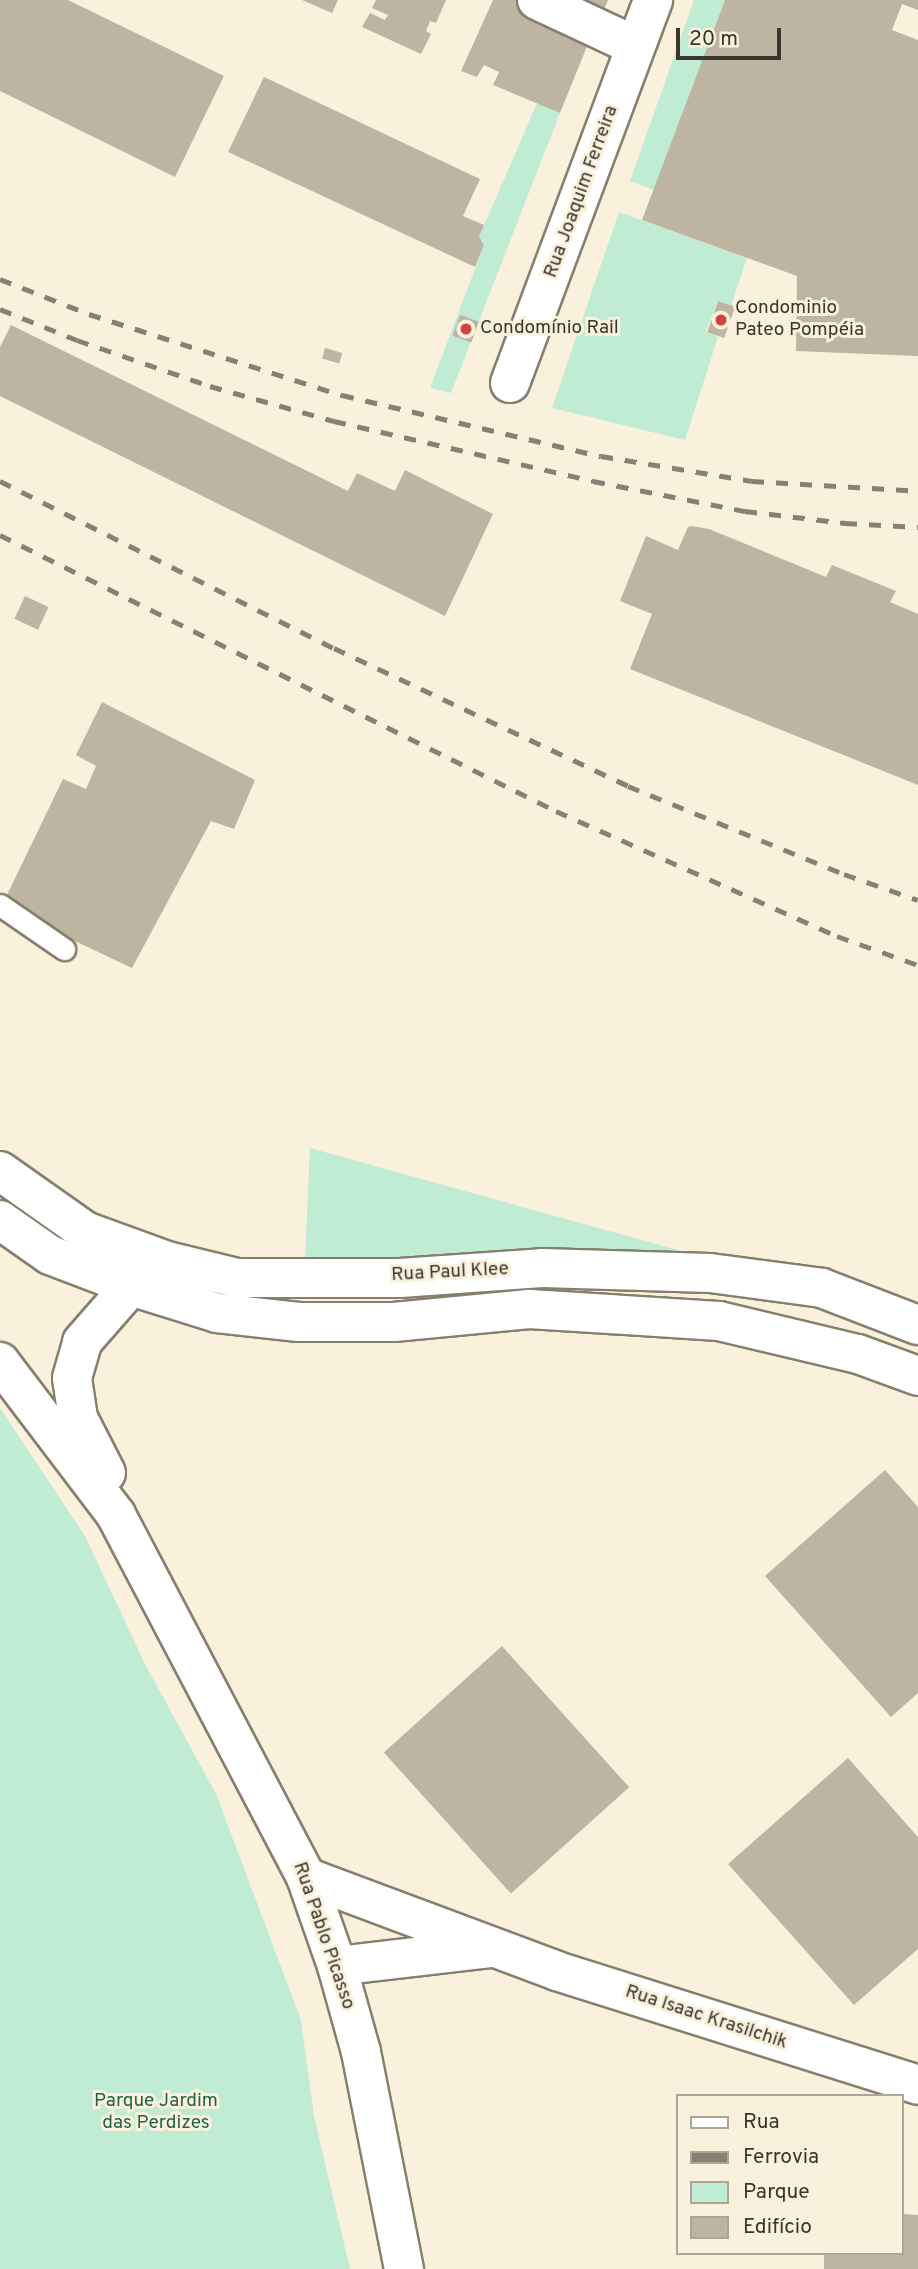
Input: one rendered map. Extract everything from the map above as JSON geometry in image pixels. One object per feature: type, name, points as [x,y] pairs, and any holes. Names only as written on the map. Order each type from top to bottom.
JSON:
[{"type":"street","points":[[537,0],[635,46]]},
{"type":"street","name":"Rua Joaquim Ferreira","points":[[510,383],[653,0]]},
{"type":"street","name":"Rua Paul Klee","points":[[0,1171],[85,1231],[167,1261],[237,1278],[400,1278],[542,1268],[710,1273],[822,1288],[918,1325]]},
{"type":"street","points":[[0,1220],[50,1255],[131,1286],[217,1313],[299,1321],[394,1322],[529,1309],[719,1321],[858,1354],[918,1376]]},
{"type":"street","name":"Rua Pablo Picasso","points":[[116,1515],[111,1483],[78,1418],[72,1378],[82,1342],[131,1286]]},
{"type":"street","name":"Rua Pablo Picasso","points":[[0,1362],[116,1515],[306,1877],[337,1966],[361,2052],[404,2269]]},
{"type":"street","name":"Rua Isaac Krasilchik","points":[[306,1877],[570,1975],[918,2085]]},
{"type":"street","name":"Rua Isaac Krasilchik","points":[[337,1966],[495,1947]]},
{"type":"lane","points":[[0,905],[64,948]]},
{"type":"green space","points":[[694,0],[725,0],[654,190],[630,181]]},
{"type":"green space","points":[[537,103],[560,113],[451,393],[430,388],[484,245],[479,237]]},
{"type":"green space","points":[[619,212],[747,258],[731,306],[717,301],[706,332],[718,337],[685,440],[552,408]]},
{"type":"green space","points":[[310,1148],[714,1260],[305,1259]]},
{"type":"green space","name":"Parque Jardim das Perdizes","points":[[0,1408],[85,1536],[145,1664],[216,1794],[301,2020],[314,2116],[350,2269],[0,2269]]},
{"type":"building","points":[[0,0],[68,0],[224,76],[175,177],[0,91]]},
{"type":"building","points":[[302,0],[338,0],[332,13]]},
{"type":"building","points":[[376,0],[446,0],[436,23],[430,21],[426,31],[431,34],[421,54],[362,27],[370,13],[385,20],[388,15],[372,8]]},
{"type":"building","points":[[493,0],[519,0],[592,34],[560,113],[493,85],[499,72],[484,65],[477,77],[461,71]]},
{"type":"building","points":[[561,0],[608,0],[601,18]]},
{"type":"building","points":[[725,0],[918,0],[918,10],[902,4],[892,30],[918,40],[918,356],[796,351],[797,276],[642,220]]},
{"type":"building","points":[[264,77],[480,179],[463,216],[484,225],[479,237],[484,245],[475,267],[228,152]]},
{"type":"building","name":"Condominio Pateo Pompéia","points":[[718,301],[735,307],[724,338],[707,332]]},
{"type":"building","name":"Condomínio Rail","points":[[460,315],[479,322],[471,343],[452,336]]},
{"type":"building","points":[[11,325],[348,491],[357,473],[395,491],[405,470],[493,514],[445,616],[0,396],[0,347]]},
{"type":"building","points":[[325,348],[342,353],[339,364],[322,359]]},
{"type":"building","points":[[688,527],[709,529],[826,577],[832,565],[896,591],[890,602],[918,614],[918,785],[630,669],[652,614],[620,601],[646,536],[678,550]]},
{"type":"building","points":[[25,596],[49,607],[38,630],[14,619]]},
{"type":"building","points":[[102,702],[255,780],[234,829],[211,821],[132,968],[62,935],[5,899],[63,779],[86,789],[96,766],[76,755]]},
{"type":"building","points":[[885,1470],[918,1507],[918,1693],[891,1717],[765,1576]]},
{"type":"building","points":[[502,1646],[629,1787],[511,1894],[384,1752]]},
{"type":"building","points":[[848,1758],[918,1837],[918,1949],[854,2005],[728,1864]]},
{"type":"building","points":[[904,2214],[918,2215],[918,2269],[824,2269],[824,2255],[904,2255]]},
{"type":"railway","points":[[0,279],[89,314],[342,395],[601,456],[752,481],[918,491]]},
{"type":"railway","points":[[0,309],[77,340],[210,386],[334,421],[593,481],[745,511],[845,523],[918,527]]},
{"type":"railway","points":[[0,481],[334,648],[628,786],[844,874],[918,900]]},
{"type":"railway","points":[[0,535],[556,811],[837,936],[918,965]]},
{"type":"place","name":"Condominio Pateo Pompéia","points":[[721,320]]},
{"type":"place","name":"Condomínio Rail","points":[[466,329]]}]
